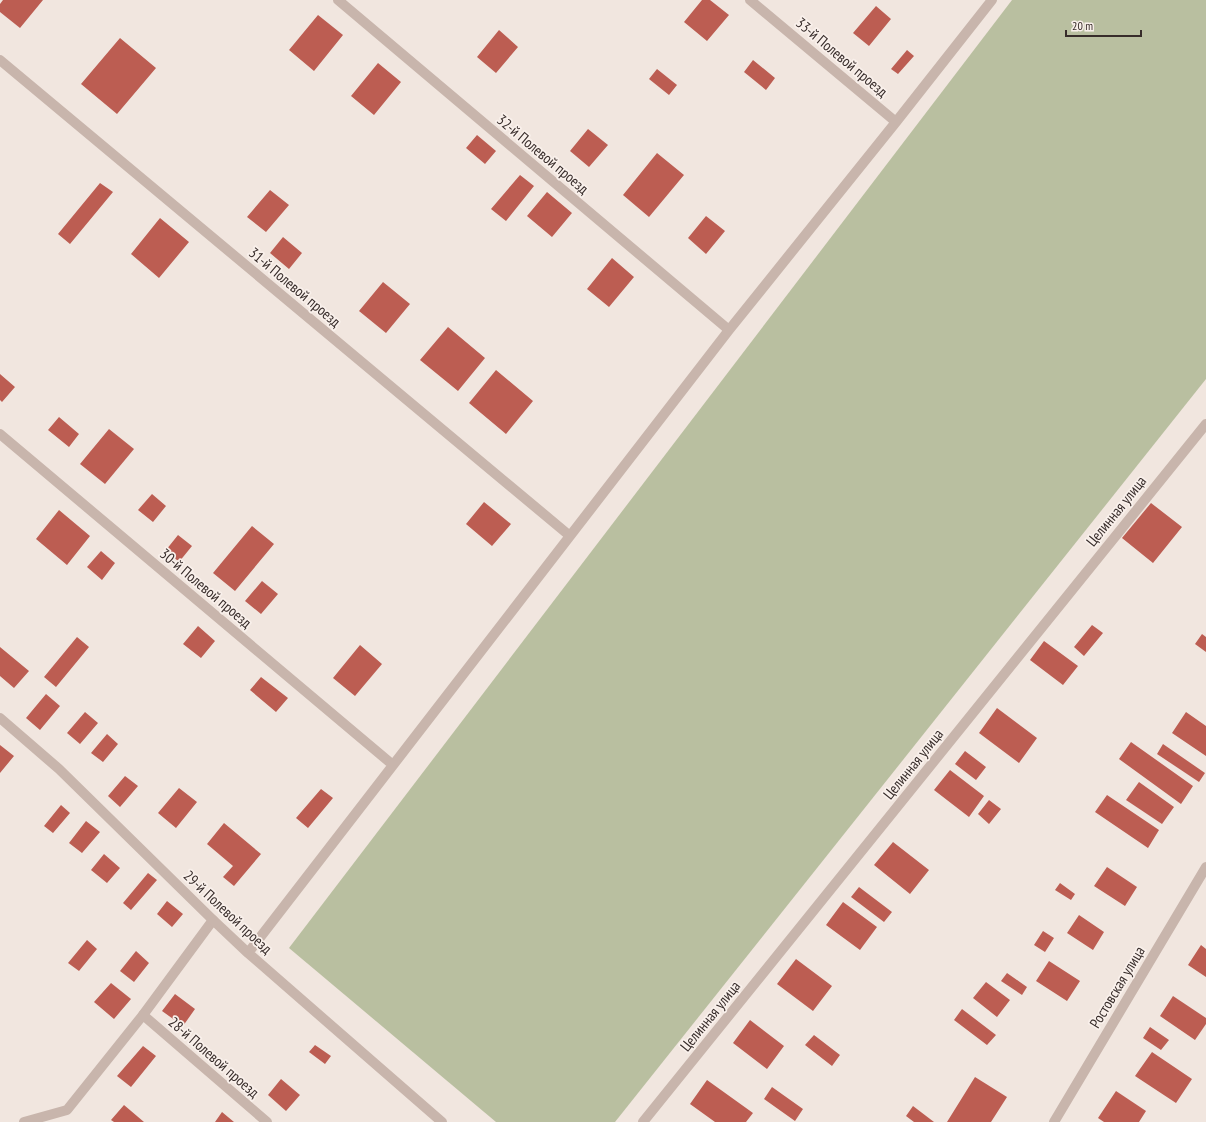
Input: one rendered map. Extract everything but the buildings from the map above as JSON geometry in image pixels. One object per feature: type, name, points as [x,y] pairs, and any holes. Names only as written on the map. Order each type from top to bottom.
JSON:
[{"type":"street","name":"32-й Полевой проезд","points":[[338,0],[729,330]]},
{"type":"street","name":"33-й Полевой проезд","points":[[750,0],[896,122]]},
{"type":"street","points":[[248,953],[729,330],[992,0]]},
{"type":"street","name":"31-й Полевой проезд","points":[[0,60],[570,536]]},
{"type":"street","name":"Целинная улица","points":[[643,1122],[1206,424]]},
{"type":"street","name":"30-й Полевой проезд","points":[[0,434],[393,765]]},
{"type":"street","name":"29-й Полевой проезд","points":[[0,718],[59,769],[248,953],[442,1122]]},
{"type":"street","name":"Ростовская улица","points":[[1054,1122],[1206,867]]},
{"type":"street","points":[[24,1122],[67,1110],[143,1015],[213,920]]},
{"type":"street","name":"28-й Полевой проезд","points":[[143,1015],[267,1122]]},
{"type":"green space","points":[[1012,0],[1206,0],[1206,379],[615,1122],[496,1122],[289,948]]}]
